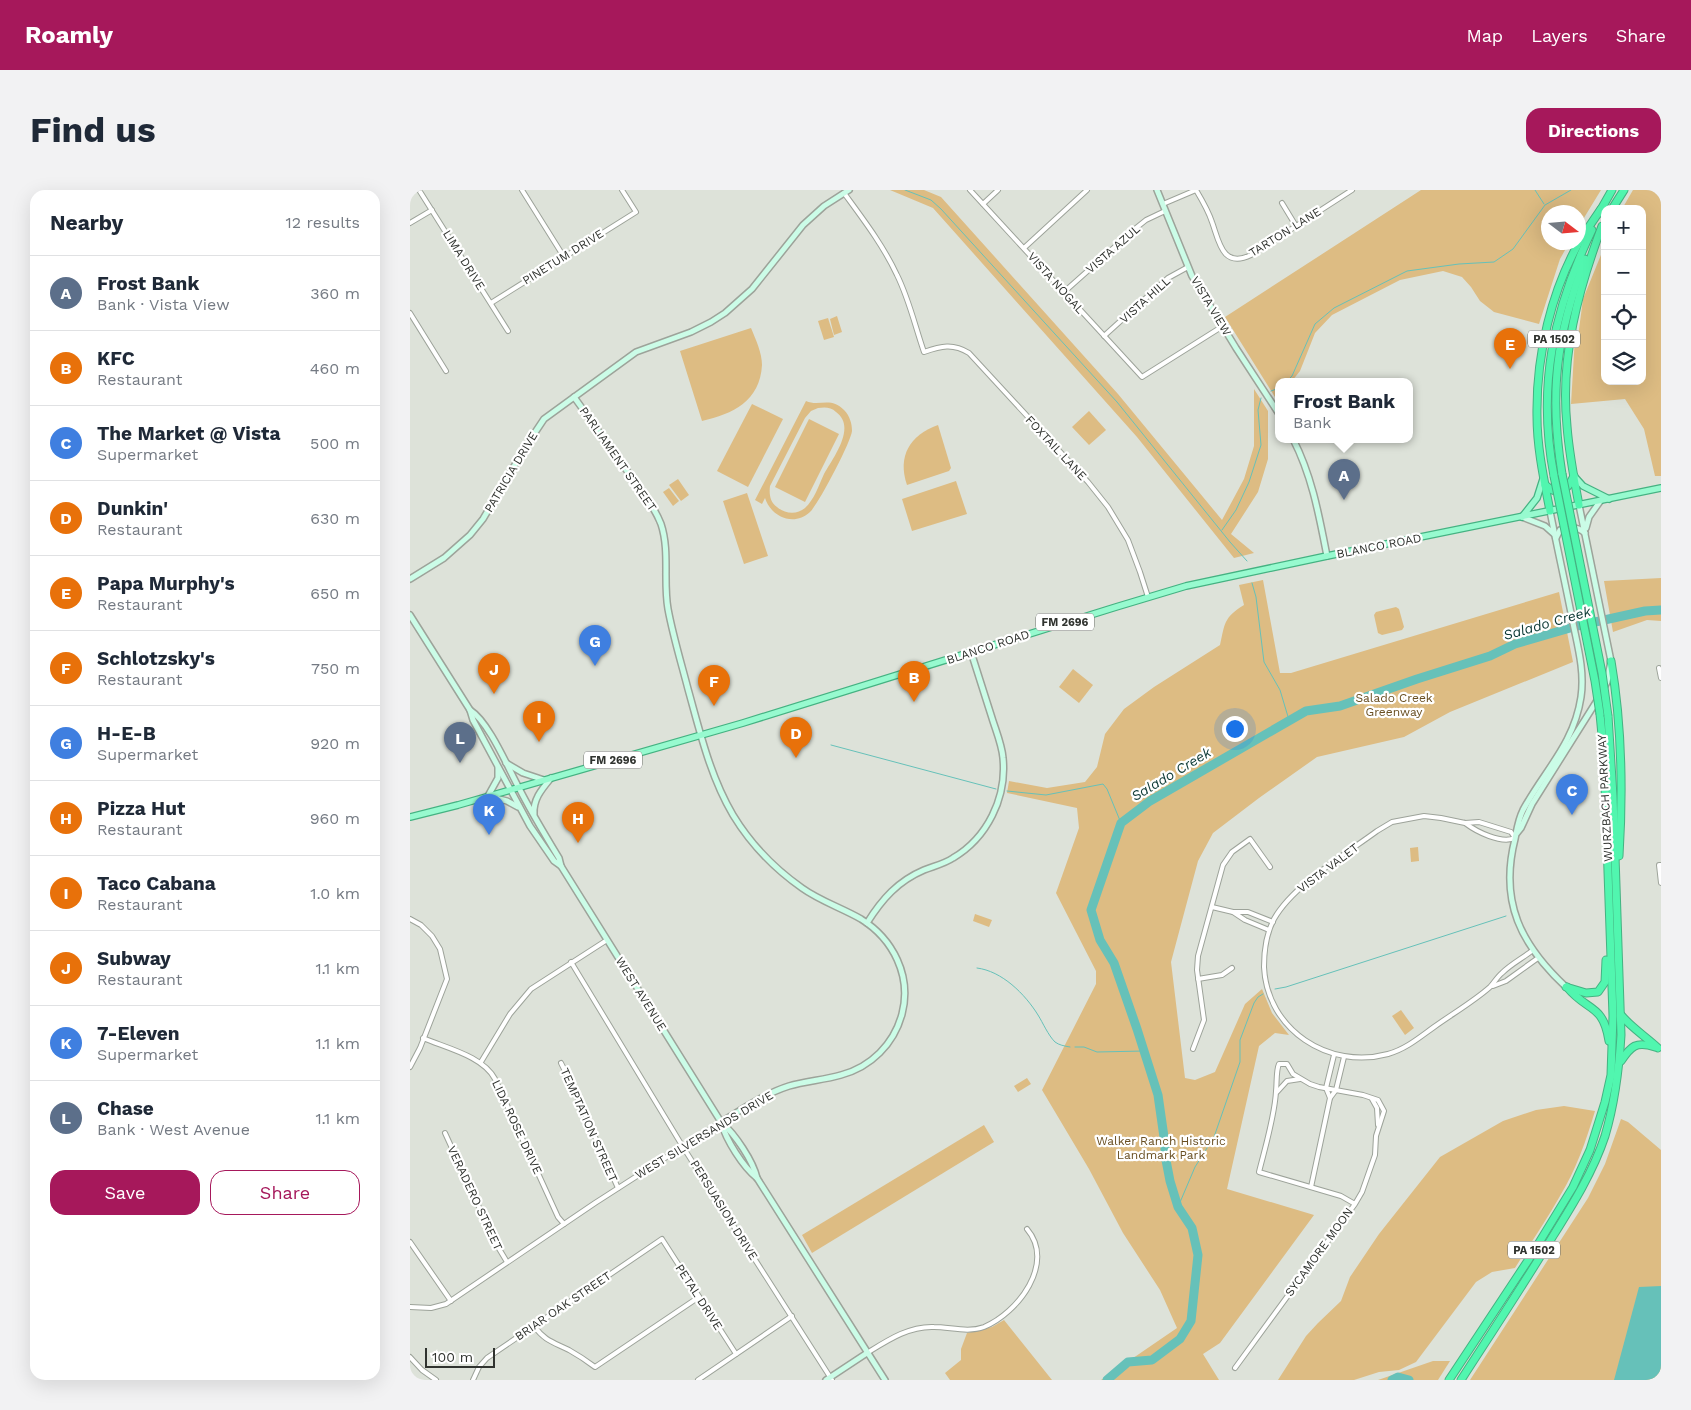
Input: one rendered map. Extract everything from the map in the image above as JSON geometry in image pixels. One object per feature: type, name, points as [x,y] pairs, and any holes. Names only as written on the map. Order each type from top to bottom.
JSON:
[{"type":"highway","name":"WURZBACH PARKWAY","points":[[1603,205],[1612,190]]},
{"type":"highway","points":[[1615,205],[1624,190]]},
{"type":"highway","name":"WURZBACH PARKWAY","points":[[1449,1380],[1573,1187],[1590,1150],[1611,1074],[1613,1016],[1600,714],[1595,680],[1549,450],[1547,417],[1549,366],[1558,316],[1578,261],[1601,209]]},
{"type":"highway","points":[[1550,511],[1544,482],[1537,418],[1539,366],[1553,304],[1568,264],[1601,209]]},
{"type":"highway","name":"WURZBACH PARKWAY","points":[[1461,1380],[1581,1191],[1596,1160],[1611,1114],[1620,1064],[1621,1014],[1617,898],[1608,716],[1602,673],[1562,474],[1556,426],[1556,366],[1564,323],[1576,284],[1601,227]]},
{"type":"highway","points":[[1579,505],[1566,425],[1567,367],[1572,327],[1581,288],[1601,229]]},
{"type":"highway","points":[[1544,482],[1553,490],[1562,491],[1569,486],[1574,476]]},
{"type":"highway","points":[[1611,661],[1618,708],[1621,760],[1621,834],[1617,898]]},
{"type":"highway","points":[[1566,987],[1592,994],[1598,992],[1605,982],[1608,874]]},
{"type":"highway","points":[[1566,987],[1573,995],[1595,1010],[1603,1019],[1607,1029],[1612,1058]]},
{"type":"highway","points":[[1621,1014],[1630,1025],[1659,1049]]},
{"type":"highway","points":[[1620,1064],[1632,1047],[1638,1044],[1647,1044],[1659,1049]]},
{"type":"main road","points":[[1574,476],[1582,486],[1609,498]]},
{"type":"main road","points":[[1522,517],[1537,498],[1544,482]]},
{"type":"main road","name":"BLANCO ROAD","points":[[410,817],[701,736],[1192,585],[1661,488]]},
{"type":"street","name":"LIMA DRIVE","points":[[419,190],[508,331]]},
{"type":"street","points":[[522,190],[564,257]]},
{"type":"street","name":"PINETUM DRIVE","points":[[491,303],[636,212],[622,190]]},
{"type":"street","name":"VISTA NOGAL","points":[[970,190],[1142,377],[1223,326]]},
{"type":"street","points":[[982,204],[998,190]]},
{"type":"street","points":[[1024,248],[1086,190]]},
{"type":"street","name":"VISTA VIEW","points":[[1157,190],[1188,267],[1203,295],[1275,408]]},
{"type":"street","points":[[1163,204],[1196,190]]},
{"type":"street","name":"TARTON LANE","points":[[1196,190],[1212,220],[1220,247],[1229,256],[1240,258],[1248,257],[1352,190]]},
{"type":"street","name":"FOXTAIL LANE","points":[[846,191],[877,238],[898,276],[924,352],[952,346],[969,353],[1092,487],[1116,518],[1128,540],[1148,597]]},
{"type":"street","name":"PATRICIA DRIVE","points":[[410,579],[444,558],[470,535],[488,511],[538,426],[550,415],[636,352],[691,332],[712,322],[725,313],[752,289],[803,225],[824,206],[846,191]]},
{"type":"street","points":[[1282,203],[1296,226]]},
{"type":"street","points":[[410,223],[432,210]]},
{"type":"street","name":"VISTA AZUL","points":[[1064,292],[1136,228],[1146,220],[1165,211]]},
{"type":"street","name":"VISTA HILL","points":[[1104,336],[1168,278],[1188,267]]},
{"type":"street","points":[[410,313],[446,371]]},
{"type":"street","name":"PARLIAMENT STREET","points":[[574,397],[648,501],[661,524],[665,543],[665,578],[668,610],[701,736],[714,775],[735,818],[750,839],[777,868],[802,888],[867,923]]},
{"type":"street","points":[[1295,443],[1313,489],[1327,556]]},
{"type":"street","points":[[1585,534],[1589,517],[1601,500]]},
{"type":"street","points":[[1516,835],[1532,804],[1577,735],[1608,682],[1611,661],[1579,505]]},
{"type":"street","points":[[1550,511],[1580,656],[1581,696],[1572,731],[1555,762],[1522,811],[1516,826],[1516,835],[1510,860],[1511,897],[1517,921],[1533,950],[1538,958],[1566,987]]},
{"type":"street","points":[[1522,517],[1546,526],[1555,537]]},
{"type":"street","points":[[1555,537],[1562,529],[1576,527],[1585,534]]},
{"type":"street","name":"WEST AVENUE","points":[[410,615],[470,710],[473,720],[520,808],[554,861],[561,866]]},
{"type":"street","points":[[867,923],[882,900],[896,886],[912,875],[952,859],[970,846],[987,824],[1000,798],[1003,779],[1003,755],[971,652]]},
{"type":"street","points":[[1659,668],[1661,678]]},
{"type":"street","name":"WEST AVENUE","points":[[470,710],[477,715],[506,763],[534,817],[559,858],[561,866],[721,1122],[730,1129],[751,1163],[757,1178],[885,1380]]},
{"type":"street","points":[[506,763],[523,773],[544,780]]},
{"type":"street","points":[[498,765],[498,778],[488,796],[507,801],[520,808]]},
{"type":"street","points":[[534,817],[533,807],[536,799],[542,788],[552,778]]},
{"type":"street","name":"VISTA VALET","points":[[1465,823],[1477,832],[1508,840],[1516,835],[1479,822],[1465,823],[1424,816],[1392,822],[1377,830],[1302,886],[1288,900],[1269,930],[1265,951],[1265,971],[1268,991],[1276,1009],[1281,1018],[1297,1036],[1334,1055],[1344,1057],[1374,1056],[1398,1051],[1415,1041],[1491,986],[1501,973],[1533,950]]},
{"type":"street","points":[[1193,1050],[1204,1020],[1198,979],[1198,956],[1223,865],[1232,852],[1250,839],[1270,867]]},
{"type":"street","points":[[1660,865],[1661,883]]},
{"type":"street","points":[[1212,907],[1233,912],[1245,912],[1273,922]]},
{"type":"street","points":[[1233,912],[1269,930]]},
{"type":"street","points":[[1252,923],[1256,915]]},
{"type":"street","points":[[410,919],[421,925],[432,936],[440,950],[446,974],[446,984],[410,1067]]},
{"type":"street","name":"WEST SILVERSANDS DRIVE","points":[[410,1307],[439,1307],[450,1301],[618,1188],[752,1104],[781,1090],[808,1081],[843,1075],[859,1068],[874,1058],[886,1046],[897,1029],[902,1014],[904,996],[903,978],[898,961],[885,938],[867,923]]},
{"type":"street","points":[[480,1062],[523,996],[540,982],[607,940]]},
{"type":"street","name":"VISTA VALET","points":[[1491,986],[1506,981],[1538,958]]},
{"type":"street","name":"PERSUASION DRIVE","points":[[571,962],[683,1146],[830,1379]]},
{"type":"street","points":[[1198,979],[1222,975],[1232,968]]},
{"type":"street","name":"LIDA ROSE DRIVE","points":[[423,1038],[480,1062],[488,1069],[495,1079],[550,1199],[564,1224]]},
{"type":"street","points":[[1330,1098],[1326,1088],[1334,1055]]},
{"type":"street","points":[[1310,1187],[1330,1098],[1336,1090],[1344,1057]]},
{"type":"street","name":"TEMPTATION STREET","points":[[560,1063],[578,1098],[618,1188]]},
{"type":"street","points":[[1336,1090],[1300,1079],[1287,1064],[1279,1064],[1276,1070],[1278,1077],[1276,1094],[1259,1172],[1341,1196],[1355,1204]]},
{"type":"street","points":[[1330,1070],[1341,1073]]},
{"type":"street","points":[[1276,1094],[1286,1081],[1300,1079]]},
{"type":"street","name":"SYCAMORE MOON","points":[[1235,1368],[1362,1192],[1375,1155],[1375,1140],[1378,1126],[1377,1108],[1372,1099],[1363,1095],[1336,1090]]},
{"type":"street","name":"VERADERO STREET","points":[[444,1133],[495,1242],[507,1262]]},
{"type":"street","points":[[830,1379],[900,1333],[934,1327],[960,1330],[977,1329],[998,1319],[1022,1298],[1032,1278],[1038,1254],[1033,1237],[1027,1229]]},
{"type":"street","name":"PETAL DRIVE","points":[[662,1240],[736,1354]]},
{"type":"street","name":"BRIAR OAK STREET","points":[[473,1380],[486,1358],[662,1240]]},
{"type":"street","points":[[410,1242],[450,1301]]},
{"type":"street","points":[[534,1326],[548,1341],[595,1367],[699,1297]]},
{"type":"street","points":[[698,1380],[792,1316]]},
{"type":"street","points":[[410,1357],[422,1370],[436,1380]]},
{"type":"green space","points":[[890,190],[924,190],[941,197],[1118,394],[1222,520],[1244,479],[1254,446],[1254,389],[1268,411],[1268,459],[1258,492],[1231,534],[1254,553],[1234,558],[1137,437],[933,208]]},
{"type":"green space","points":[[1421,190],[1601,190],[1586,215],[1586,205],[1541,205],[1541,250],[1565,250],[1560,259],[1539,324],[1494,312],[1480,301],[1462,277],[1443,271],[1400,280],[1332,315],[1315,333],[1300,371],[1294,378],[1275,378],[1275,397],[1225,317]]},
{"type":"green space","points":[[1633,190],[1661,190],[1661,476],[1655,476],[1644,429],[1625,399],[1571,404],[1575,337],[1578,337],[1583,299],[1601,255],[1601,385],[1646,385],[1646,205],[1624,205]]},
{"type":"green space","points":[[837,316],[842,332],[834,335],[830,319]]},
{"type":"green space","points":[[828,318],[834,337],[824,340],[818,321]]},
{"type":"green space","points":[[751,328],[762,360],[760,377],[756,388],[743,404],[734,410],[702,421],[680,351]]},
{"type":"green space","points":[[806,401],[811,403],[830,403],[844,410],[851,423],[852,431],[850,437],[827,486],[810,512],[797,519],[784,518],[772,510],[765,498],[762,504],[755,500]],"holes":[[[818,408],[828,408],[836,412],[842,418],[844,434],[814,497],[808,505],[798,512],[784,511],[771,500],[770,486],[805,418],[811,411]]]},
{"type":"green space","points":[[752,404],[783,419],[748,487],[717,471]]},
{"type":"green space","points":[[1089,411],[1106,430],[1089,445],[1072,427]]},
{"type":"green space","points":[[809,419],[839,434],[805,502],[775,487]]},
{"type":"green space","points":[[938,425],[951,468],[949,471],[907,485],[904,465],[908,448],[920,435]]},
{"type":"green space","points":[[678,479],[689,495],[681,501],[669,485]]},
{"type":"green space","points":[[956,481],[967,514],[912,531],[902,499]]},
{"type":"green space","points":[[669,488],[679,501],[673,506],[663,492]]},
{"type":"green space","points":[[747,493],[768,556],[744,564],[723,501]]},
{"type":"green space","points":[[1661,578],[1661,621],[1647,620],[1613,632],[1604,581]]},
{"type":"green space","points":[[1263,580],[1280,673],[1291,673],[1559,592],[1573,662],[1450,712],[1404,737],[1317,757],[1213,833],[1198,861],[1171,962],[1185,1078],[1195,1080],[1215,1072],[1245,1004],[1262,989],[1272,1013],[1289,1035],[1275,1033],[1259,1046],[1227,1189],[1314,1215],[1220,1343],[1203,1354],[1219,1380],[1101,1380],[1177,1328],[1160,1290],[1123,1233],[1089,1169],[1042,1090],[1096,984],[1096,971],[1056,893],[1079,828],[1077,808],[1007,793],[1009,781],[1047,788],[1085,782],[1097,767],[1105,734],[1124,709],[1154,687],[1220,645],[1228,618],[1244,605],[1239,585]]},
{"type":"green space","points":[[1396,607],[1399,609],[1404,627],[1402,630],[1382,635],[1378,633],[1374,615],[1376,612]]},
{"type":"green space","points":[[1073,669],[1093,685],[1079,703],[1059,687]]},
{"type":"green space","points":[[1418,847],[1419,861],[1411,862],[1410,848]]},
{"type":"green space","points":[[975,914],[992,920],[989,927],[973,921]]},
{"type":"green space","points":[[1401,1010],[1414,1028],[1405,1035],[1392,1016]]},
{"type":"green space","points":[[1027,1078],[1031,1084],[1018,1092],[1014,1086]]},
{"type":"green space","points":[[1564,1106],[1595,1111],[1576,1166],[1566,1186],[1515,1268],[1492,1272],[1476,1282],[1416,1362],[1399,1370],[1379,1372],[1354,1380],[1278,1380],[1306,1336],[1341,1301],[1350,1277],[1379,1234],[1440,1157],[1503,1121],[1536,1110]]},
{"type":"green space","points":[[1621,1119],[1628,1122],[1661,1150],[1661,1380],[1470,1380],[1588,1198],[1605,1164]]},
{"type":"green space","points":[[984,1125],[994,1142],[812,1253],[802,1235]]},
{"type":"green space","points":[[1004,1320],[1052,1380],[950,1380],[945,1373],[961,1360],[961,1349],[967,1333],[992,1327]]},
{"type":"green space","points":[[1433,1361],[1450,1361],[1438,1380],[1378,1380]]},
{"type":"water","points":[[1661,1286],[1661,1380],[1614,1380],[1639,1287]]},
{"type":"waterway","points":[[905,190],[931,200],[941,209],[1117,402],[1247,561]]},
{"type":"waterway","points":[[1535,190],[1544,204]]},
{"type":"waterway","points":[[1290,378],[1315,324],[1334,308],[1407,271],[1459,264],[1494,262],[1513,249],[1545,205],[1571,190]]},
{"type":"waterway","points":[[1271,391],[1275,390]]},
{"type":"waterway","points":[[1222,530],[1236,510],[1249,482],[1261,445],[1258,410],[1261,398]]},
{"type":"waterway","points":[[1252,583],[1256,597],[1264,662],[1280,690],[1289,720]]},
{"type":"waterway","name":"Salado Creek","points":[[1107,1380],[1128,1362],[1152,1360],[1180,1339],[1191,1321],[1198,1255],[1192,1228],[1178,1207],[1170,1181],[1158,1095],[1114,963],[1100,940],[1091,910],[1121,823],[1150,801],[1306,711],[1340,706],[1490,656],[1515,644],[1577,626],[1645,611],[1661,610]]},
{"type":"waterway","points":[[831,745],[996,789]]},
{"type":"waterway","points":[[1007,791],[1046,795],[1103,784],[1107,789],[1121,823]]},
{"type":"waterway","points":[[1275,989],[1506,916]]},
{"type":"waterway","points":[[977,968],[995,974],[1012,985],[1033,1007],[1055,1042],[1070,1047]]},
{"type":"waterway","points":[[1178,1207],[1195,1167],[1214,1137],[1240,1062],[1240,1040],[1254,1003],[1263,994]]},
{"type":"waterway","points":[[1075,1047],[1084,1047],[1097,1052],[1144,1051]]},
{"type":"waterway","points":[[1392,1380],[1398,1377],[1409,1380]]},
{"type":"place","name":"Papa Murphy's","points":[[1510,369]]},
{"type":"place","name":"Frost Bank","points":[[1344,500]]},
{"type":"place","name":"H-E-B","points":[[595,666]]},
{"type":"place","name":"Subway","points":[[494,694]]},
{"type":"place","name":"KFC","points":[[914,702]]},
{"type":"place","name":"Schlotzsky's","points":[[714,706]]},
{"type":"place","name":"Taco Cabana","points":[[539,742]]},
{"type":"place","name":"Dunkin'","points":[[796,758]]},
{"type":"place","name":"Chase","points":[[460,763]]},
{"type":"place","name":"The Market @ Vista","points":[[1572,815]]},
{"type":"place","name":"7-Eleven","points":[[489,835]]},
{"type":"place","name":"Pizza Hut","points":[[578,843]]},
{"type":"park label","name":"Salado Creek Greenway","points":[[1394,705]]},
{"type":"park label","name":"Walker Ranch Historic Landmark Park","points":[[1161,1148]]}]
